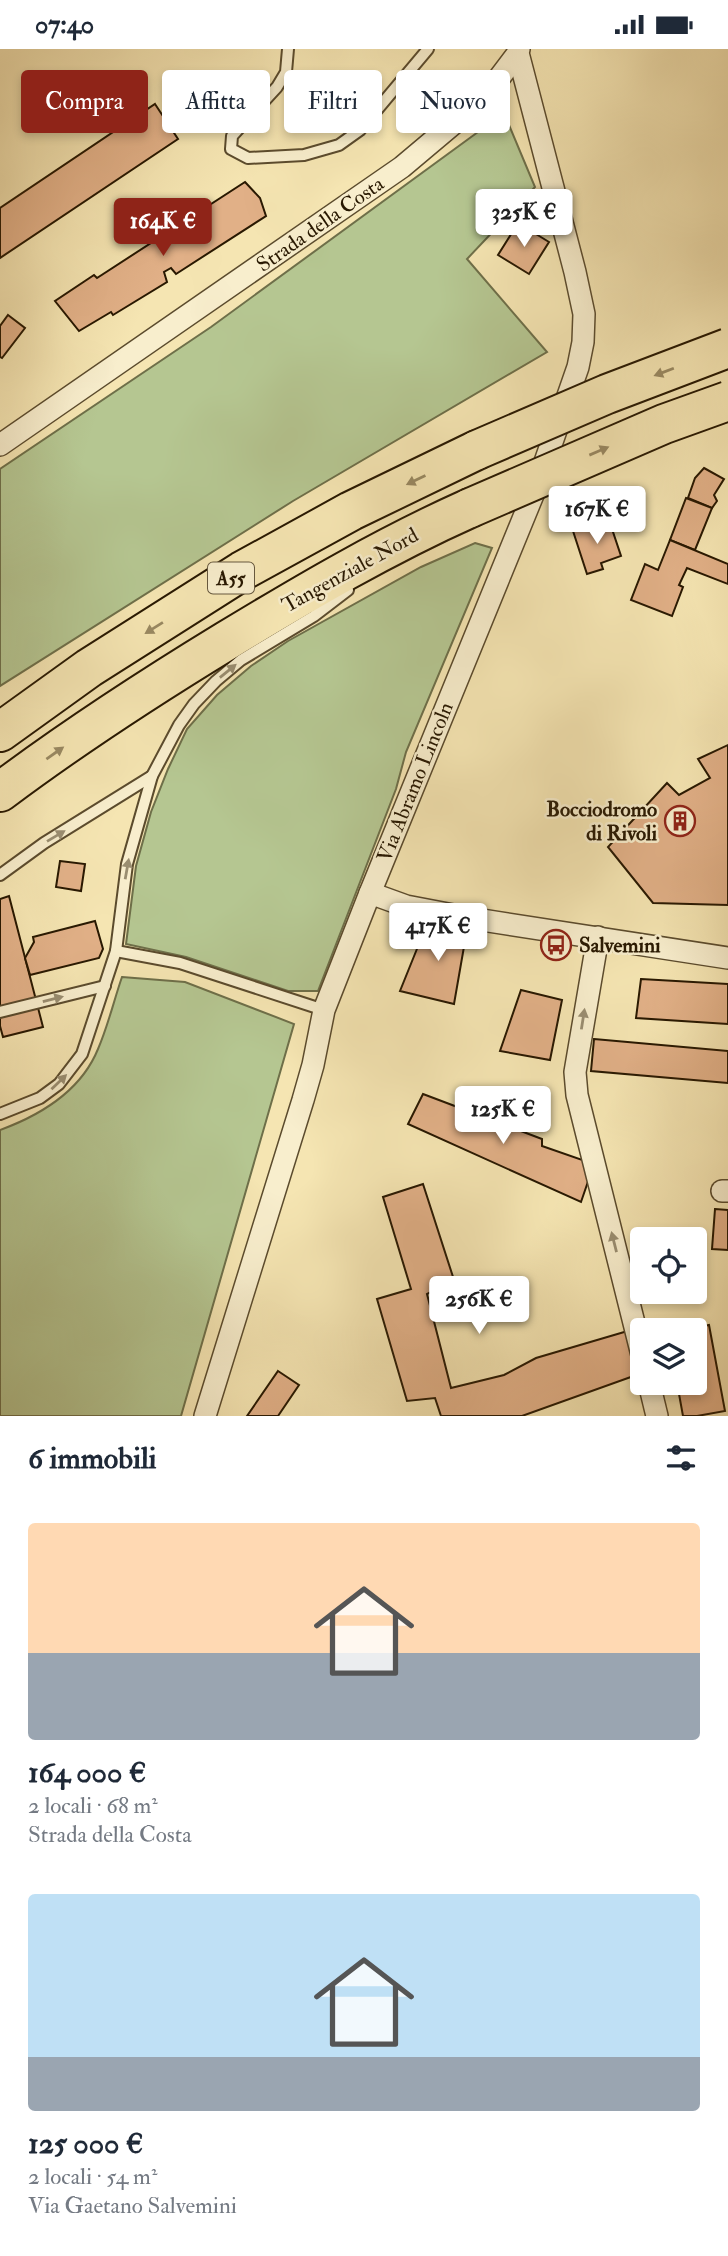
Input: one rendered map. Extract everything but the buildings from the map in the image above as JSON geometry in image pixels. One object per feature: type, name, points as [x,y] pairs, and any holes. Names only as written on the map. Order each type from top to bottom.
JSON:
[{"type":"highway","name":"A55","points":[[0,732],[89,669],[242,571],[351,511],[477,450],[607,394],[728,348]]},
{"type":"highway","name":"Tangenziale Nord","points":[[0,792],[93,726],[194,661],[293,600],[434,524],[627,440],[728,401]]},
{"type":"street","name":"Via Abramo Lincoln","points":[[205,1416],[310,1077],[324,1010],[537,485],[578,367],[583,342],[584,314],[516,50]]},
{"type":"street","name":"Strada della Costa","points":[[0,445],[402,167],[484,97],[516,50]]},
{"type":"street","points":[[370,893],[419,908],[728,958]]},
{"type":"street","points":[[598,937],[575,1072],[577,1095],[633,1318]]},
{"type":"street","points":[[652,1395],[657,1416]]},
{"type":"lane","points":[[288,49],[286,72],[277,87],[232,137],[231,149],[248,158],[304,155],[339,145],[360,130],[428,49]]},
{"type":"lane","points":[[379,566],[434,524]]},
{"type":"lane","points":[[0,1114],[40,1098],[60,1084],[82,1054],[116,951],[127,864],[152,775],[179,725],[194,704],[241,660],[314,616],[357,583]]},
{"type":"lane","points":[[0,875],[44,843],[152,775]]},
{"type":"lane","points":[[116,951],[180,963],[324,1010]]},
{"type":"lane","points":[[0,1012],[105,986]]},
{"type":"green space","points":[[510,127],[535,187],[467,259],[547,352],[293,501],[0,686],[0,469],[211,327],[477,133],[510,133]]},
{"type":"green space","points":[[475,543],[492,548],[406,752],[396,789],[318,991],[288,991],[186,957],[126,944],[136,866],[151,812],[187,729],[217,695],[251,666],[288,641],[421,567]]},
{"type":"green space","points":[[122,977],[185,982],[294,1024],[181,1416],[0,1416],[0,1130],[45,1109],[81,1077],[91,1064],[102,1040]]},
{"type":"place","name":"Bocciodromo di Rivoli","points":[[680,821]]},
{"type":"place","name":"Salvemini","points":[[556,945]]}]
